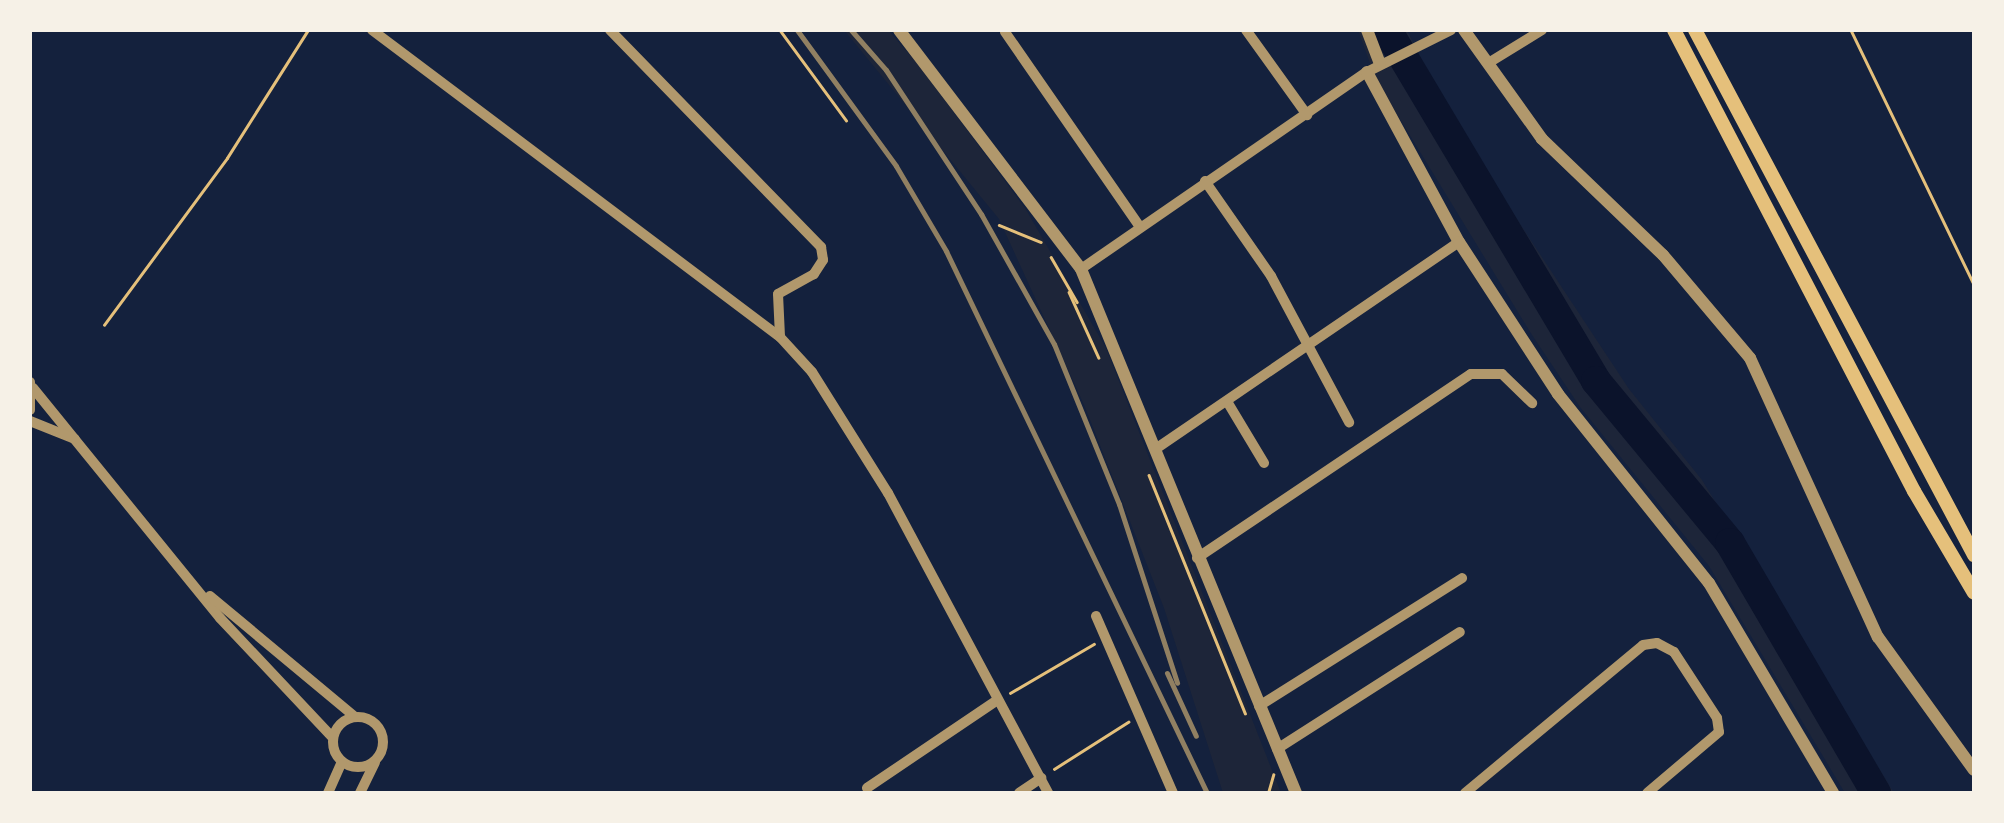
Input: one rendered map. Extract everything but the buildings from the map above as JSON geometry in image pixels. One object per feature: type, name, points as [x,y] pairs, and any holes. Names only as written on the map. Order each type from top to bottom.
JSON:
[{"type":"main road","points":[[1674,30],[1914,491],[1974,593]]},
{"type":"main road","points":[[1695,30],[1974,555]]},
{"type":"street","points":[[372,30],[780,337],[812,372],[888,493],[1048,793]]},
{"type":"street","points":[[610,30],[820,247],[823,260],[814,274],[778,294],[780,337]]},
{"type":"street","points":[[899,30],[1081,270],[1296,793]]},
{"type":"street","points":[[1246,30],[1308,115]]},
{"type":"street","points":[[1367,30],[1459,242],[1558,394],[1710,583],[1831,792]]},
{"type":"street","points":[[1081,270],[1205,181],[1380,65],[1451,30]]},
{"type":"street","points":[[1464,30],[1542,139],[1663,255],[1750,358],[1878,638],[1974,770]]},
{"type":"street","points":[[1490,62],[1542,30]]},
{"type":"street","points":[[1005,32],[1140,226]]},
{"type":"street","points":[[1205,181],[1310,348],[1349,422]]},
{"type":"street","points":[[1157,448],[1310,348],[1459,242]]},
{"type":"street","points":[[1197,558],[1471,374],[1502,374],[1532,403]]},
{"type":"street","points":[[30,410],[32,385]]},
{"type":"street","points":[[32,385],[207,594],[354,717],[368,718],[384,738],[360,793]]},
{"type":"street","points":[[1228,403],[1264,462]]},
{"type":"street","points":[[30,422],[76,439]]},
{"type":"street","points":[[1259,706],[1462,578]]},
{"type":"street","points":[[207,594],[220,618],[333,738],[342,762],[328,793]]},
{"type":"street","points":[[1096,616],[1142,713],[1173,793]]},
{"type":"street","points":[[1277,749],[1460,632]]},
{"type":"street","points":[[1465,793],[1643,645],[1657,644],[1674,652],[1718,718],[1719,732],[1647,793]]},
{"type":"street","points":[[867,788],[996,701]]},
{"type":"street","points":[[333,738],[354,717]]},
{"type":"street","points":[[342,762],[365,767],[376,762]]},
{"type":"street","points":[[1020,793],[1040,778]]},
{"type":"path","points":[[104,325],[226,158],[308,30]]},
{"type":"path","points":[[780,30],[846,120]]},
{"type":"path","points":[[1851,30],[1974,284]]},
{"type":"path","points":[[999,225],[1043,242]]},
{"type":"path","points":[[1034,227],[1104,355]]},
{"type":"path","points":[[1063,277],[1100,360]]},
{"type":"path","points":[[1145,458],[1253,728],[1149,474]]},
{"type":"path","points":[[996,701],[1106,636]]},
{"type":"path","points":[[1040,778],[1142,713]]},
{"type":"path","points":[[1267,761],[1280,793]]},
{"type":"path","points":[[1268,793],[1273,776]]},
{"type":"shaded area","points":[[844,30],[888,30],[917,63],[1025,208],[1106,348],[1281,793],[1223,793],[1164,608],[1085,407],[999,219]]},
{"type":"shaded area","points":[[1358,30],[1407,30],[1450,118],[1629,389],[1702,480],[1894,793],[1845,793],[1709,566],[1580,407],[1532,335],[1376,80]]},
{"type":"waterway","points":[[1387,30],[1596,381],[1730,543],[1876,793]]},
{"type":"railway","points":[[797,30],[896,166],[946,251],[1207,793]]},
{"type":"railway","points":[[851,30],[886,70],[981,214],[1054,344],[1119,504],[1177,683]]},
{"type":"railway","points":[[1167,673],[1196,736]]}]
